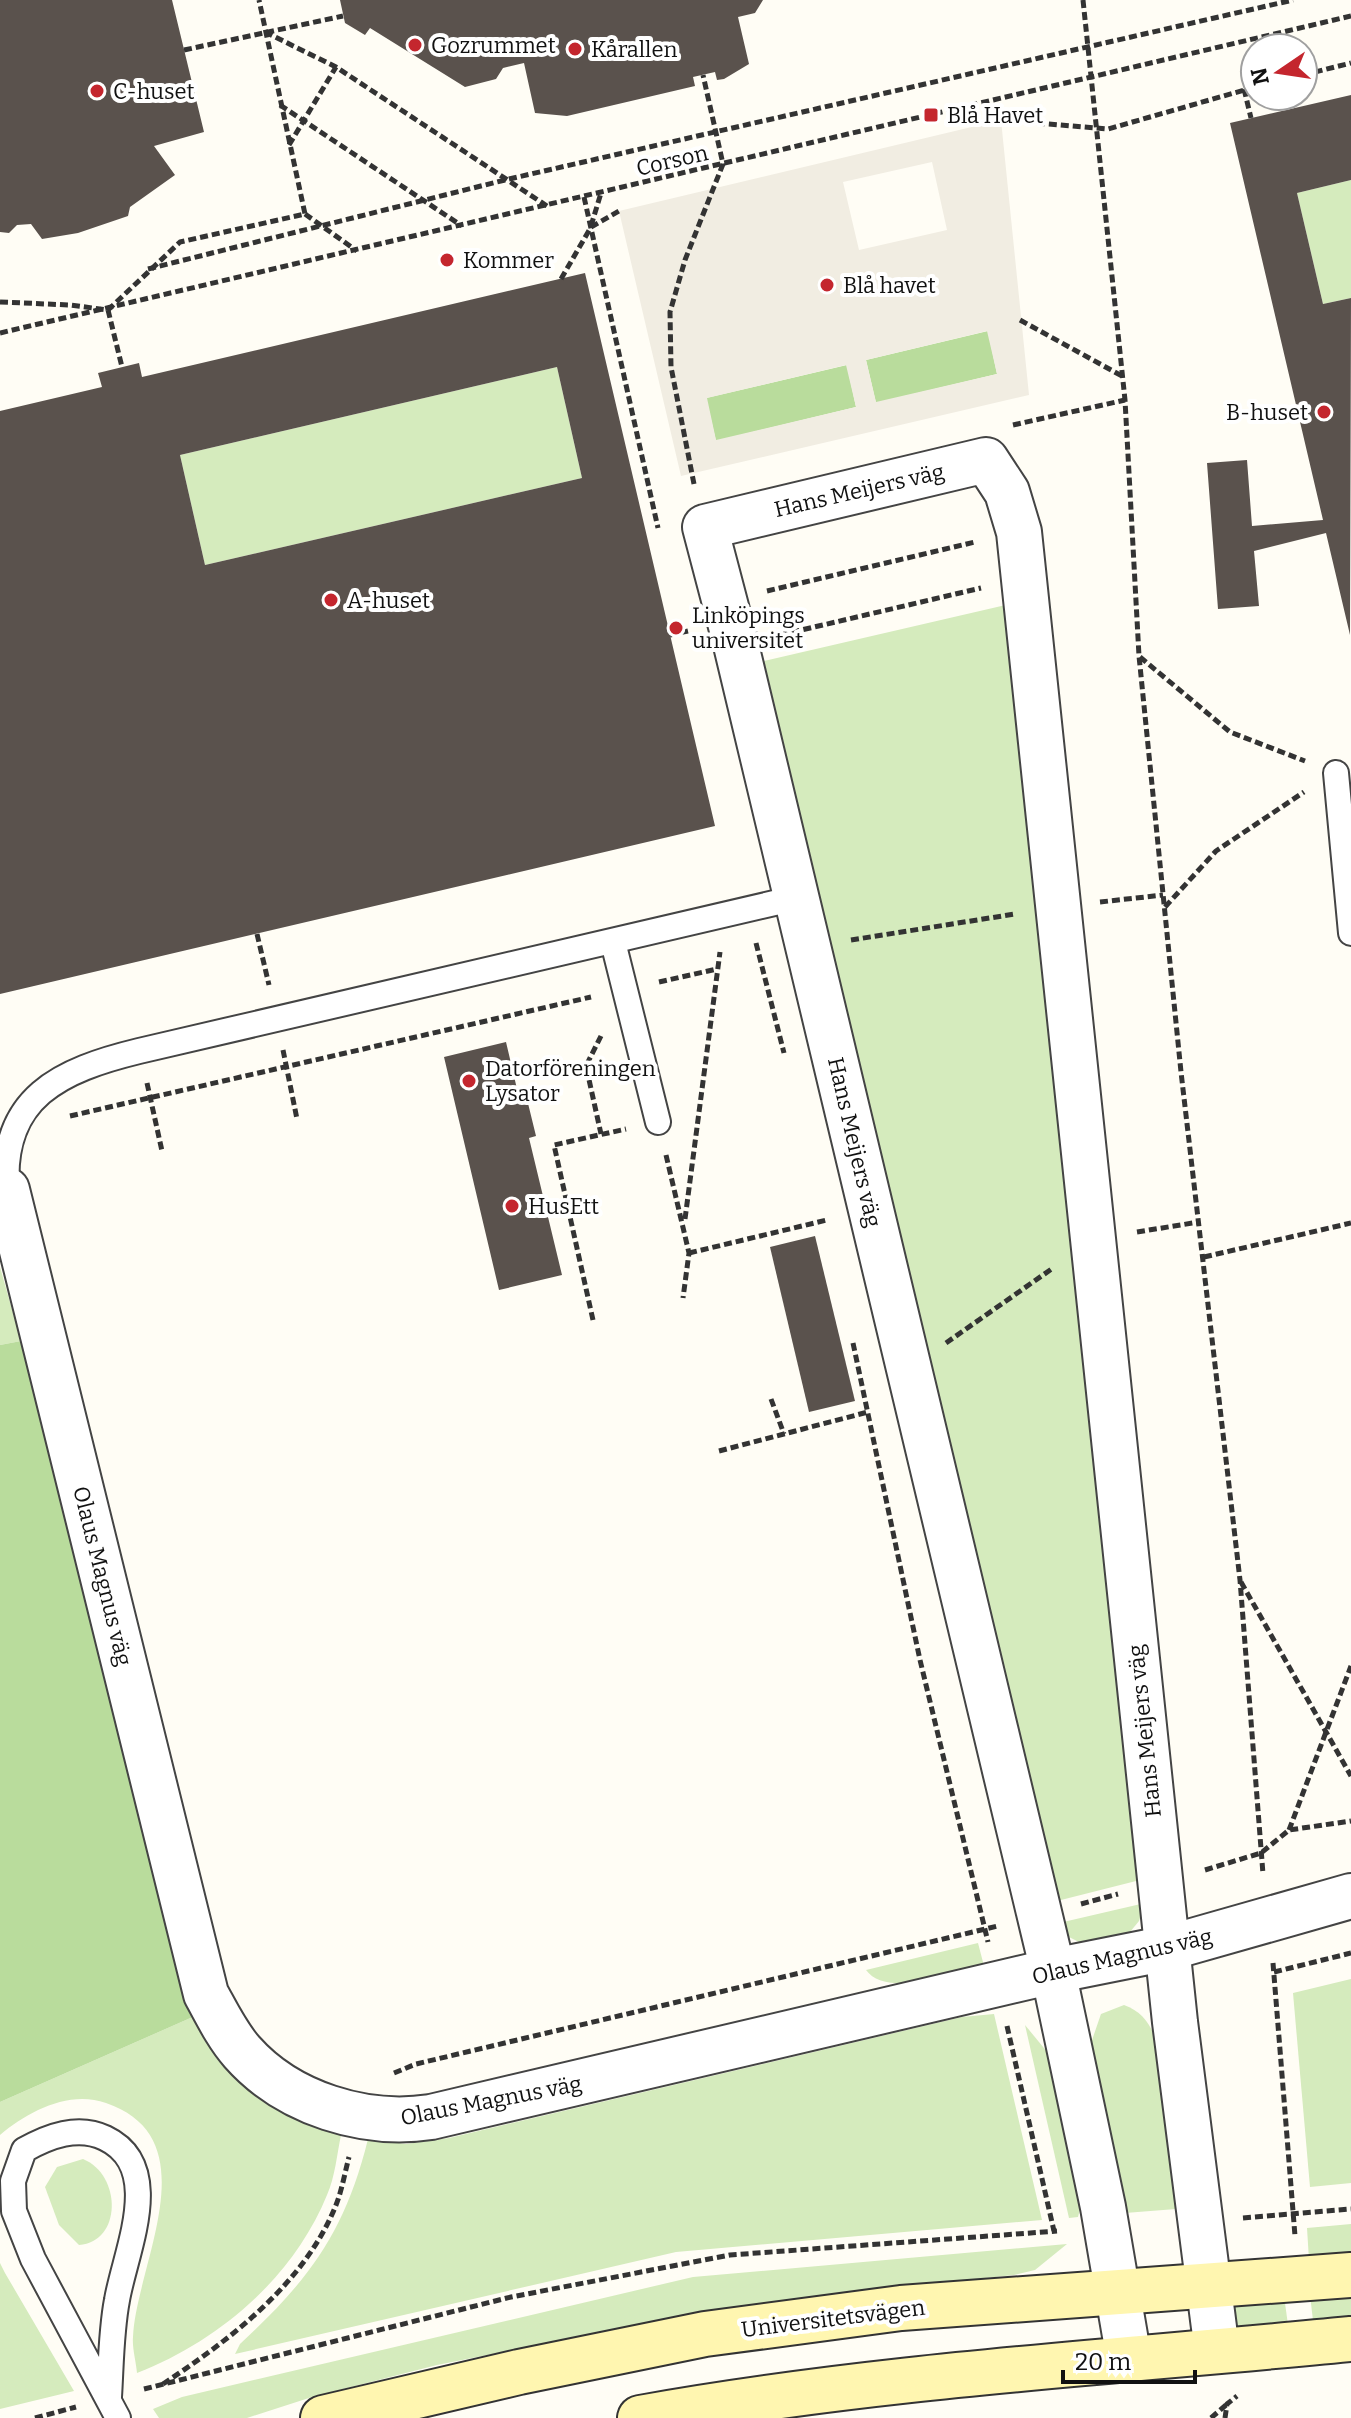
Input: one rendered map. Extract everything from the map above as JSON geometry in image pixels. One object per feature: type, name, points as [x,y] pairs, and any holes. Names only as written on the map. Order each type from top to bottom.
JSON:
[{"type":"main road","name":"Universitetsvägen","points":[[323,2418],[519,2372],[705,2334],[901,2308],[1351,2275]]},
{"type":"main road","points":[[640,2418],[721,2403],[912,2380],[1351,2339]]},
{"type":"street","name":"Hans Meijers väg","points":[[1129,2359],[1107,2227],[1053,1971],[736,645],[705,527],[986,460],[1007,492],[1019,532],[1168,1948],[1198,2222],[1217,2351]]},
{"type":"street","name":"Olaus Magnus väg","points":[[4,1191],[206,1994],[224,2027],[254,2062],[278,2081],[317,2103],[359,2118],[402,2121],[624,2073],[1053,1971],[1168,1948],[1351,1896]]},
{"type":"lane","points":[[1336,773],[1351,933]]},
{"type":"lane","points":[[4,1191],[7,1146],[13,1129],[30,1101],[47,1085],[74,1070],[277,1019],[796,898]]},
{"type":"lane","points":[[613,942],[658,1122]]},
{"type":"lane","points":[[73,2132],[96,2134],[116,2143],[131,2162],[138,2190],[137,2222],[116,2301],[113,2408],[33,2259],[14,2211],[13,2181],[24,2150],[47,2137],[73,2132]]},
{"type":"path","points":[[259,0],[279,105],[305,214],[357,251]]},
{"type":"path","points":[[1083,0],[1125,400],[1139,656],[1164,907],[1240,1580],[1293,2214]]},
{"type":"path","points":[[148,269],[509,179],[1293,0]]},
{"type":"path","points":[[184,50],[343,16]]},
{"type":"path","name":"Corson","points":[[0,333],[1351,16]]},
{"type":"path","points":[[264,32],[336,67],[547,206]]},
{"type":"path","points":[[1319,71],[1351,63]]},
{"type":"path","points":[[289,146],[336,67]]},
{"type":"path","points":[[703,75],[723,164],[685,260],[670,312],[671,367],[705,527]]},
{"type":"path","points":[[1001,120],[1108,129],[1175,112],[1239,91]]},
{"type":"path","points":[[279,105],[462,227]]},
{"type":"path","points":[[1250,112],[1251,118]]},
{"type":"path","points":[[561,279],[591,227],[602,193]]},
{"type":"path","points":[[584,197],[660,534]]},
{"type":"path","points":[[591,227],[619,211]]},
{"type":"path","points":[[108,310],[180,242],[305,214]]},
{"type":"path","points":[[0,302],[108,310]]},
{"type":"path","points":[[108,310],[122,367]]},
{"type":"path","points":[[1020,320],[1123,377]]},
{"type":"path","points":[[1093,407],[1125,400]]},
{"type":"path","points":[[725,601],[1019,532]]},
{"type":"path","points":[[736,645],[1024,578]]},
{"type":"path","points":[[681,618],[689,646]]},
{"type":"path","points":[[1139,656],[1230,732],[1336,773]]},
{"type":"path","points":[[1164,907],[1216,851],[1336,773]]},
{"type":"path","points":[[808,947],[1057,907],[1163,895]]},
{"type":"path","points":[[684,1224],[717,969],[738,913]]},
{"type":"path","points":[[738,913],[785,1059]]},
{"type":"path","points":[[257,934],[277,1019]]},
{"type":"path","points":[[13,1129],[717,969]]},
{"type":"path","points":[[593,1320],[554,1145],[601,1134],[586,1066],[624,989]]},
{"type":"path","points":[[289,1080],[297,1119]]},
{"type":"path","points":[[153,1109],[162,1151]]},
{"type":"path","points":[[658,1122],[689,1253],[683,1298]]},
{"type":"path","points":[[823,1206],[830,1235]]},
{"type":"path","points":[[689,1253],[827,1220]]},
{"type":"path","points":[[909,1369],[1094,1239],[1199,1222]]},
{"type":"path","points":[[1204,1257],[1351,1223]]},
{"type":"path","points":[[852,1338],[920,1660],[1054,2231]]},
{"type":"path","points":[[771,1399],[784,1434]]},
{"type":"path","points":[[719,1451],[868,1412]]},
{"type":"path","points":[[1240,1580],[1351,1776]]},
{"type":"path","points":[[1289,1830],[1351,1666]]},
{"type":"path","points":[[1274,1972],[1351,1953]]},
{"type":"path","points":[[1198,2222],[1351,2209]]},
{"type":"path","points":[[35,2418],[113,2408],[511,2297],[730,2255],[1107,2227]]},
{"type":"path","points":[[1211,2418],[1227,2404]]},
{"type":"green space","points":[[1351,180],[1351,298],[1323,304],[1297,193]]},
{"type":"green space","points":[[988,331],[997,374],[876,403],[866,360]]},
{"type":"green space","points":[[847,365],[856,407],[716,441],[706,398]]},
{"type":"green space","points":[[557,367],[582,478],[205,565],[180,455]]},
{"type":"green space","points":[[1010,604],[1144,1879],[1057,1901],[764,661]]},
{"type":"green space","points":[[0,1267],[21,1341],[0,1345]]},
{"type":"green space","points":[[21,1341],[195,2016],[0,2102],[0,1345]]},
{"type":"green space","points":[[1145,1903],[1139,1921],[1130,1932],[1081,1943],[1065,1935],[1059,1923]]},
{"type":"green space","points":[[978,1943],[984,1966],[939,1978],[889,1982],[876,1978],[866,1970]]},
{"type":"green space","points":[[1351,1979],[1351,2183],[1310,2187],[1293,1993]]},
{"type":"green space","points":[[1124,2005],[1147,2022],[1158,2047],[1176,2209],[1125,2213],[1091,2043],[1101,2014]]},
{"type":"green space","points":[[994,2014],[1042,2220],[676,2252],[235,2354],[240,2344],[286,2298],[322,2252],[348,2201],[368,2139],[406,2144],[449,2138],[962,2017]]},
{"type":"green space","points":[[195,2016],[259,2087],[276,2101],[316,2125],[341,2135],[327,2195],[312,2225],[274,2279],[224,2325],[167,2360],[137,2373],[133,2341],[137,2308],[160,2206],[161,2174],[155,2145],[137,2120],[106,2103],[77,2099],[36,2111],[0,2135],[0,2102]]},
{"type":"green space","points":[[1025,2025],[1048,2053],[1082,2201],[1078,2217],[1069,2218]]},
{"type":"green space","points":[[83,2159],[96,2167],[105,2179],[112,2207],[103,2233],[93,2241],[79,2245],[59,2225],[45,2187],[57,2167]]},
{"type":"green space","points":[[1351,2224],[1351,2259],[1309,2260],[1307,2228]]},
{"type":"green space","points":[[1067,2244],[1035,2270],[1014,2275],[825,2295],[638,2325],[437,2365],[312,2397],[247,2418],[159,2418],[153,2409],[182,2397],[693,2277]]},
{"type":"green space","points":[[0,2263],[5,2273],[74,2391],[0,2409]]},
{"type":"green space","points":[[1351,2293],[1351,2324],[1314,2329],[1310,2295]]},
{"type":"green space","points":[[1284,2296],[1289,2332],[1234,2328],[1228,2305]]},
{"type":"shaded area","name":"Blå havet","points":[[1001,120],[1029,395],[681,476],[619,211]],"holes":[[[932,162],[947,230],[859,250],[843,182]],[[987,331],[997,374],[876,402],[866,360]],[[846,365],[856,407],[716,440],[707,398]]]},
{"type":"building","name":"C-huset","points":[[0,0],[172,0],[204,132],[154,146],[175,175],[130,207],[128,216],[78,233],[42,239],[31,224],[17,225],[9,233],[0,232]]},
{"type":"building","name":"Kårallen","points":[[340,0],[763,0],[755,13],[738,17],[749,64],[724,79],[717,80],[715,72],[693,77],[695,86],[567,116],[535,113],[524,63],[503,68],[496,79],[465,87],[370,28],[365,35],[345,23]]},
{"type":"building","name":"B-huset","points":[[1351,95],[1351,180],[1297,193],[1323,304],[1351,298],[1350,635],[1326,533],[1254,551],[1259,606],[1218,609],[1207,463],[1247,460],[1252,526],[1323,520],[1230,123],[1278,112],[1319,112],[1319,102]]},
{"type":"building","name":"A-huset","points":[[585,273],[715,826],[0,994],[0,411],[102,387],[98,373],[139,363],[142,377]],"holes":[[[557,367],[582,478],[205,565],[180,455]]]},
{"type":"building","name":"HusEtt","points":[[506,1042],[517,1089],[524,1087],[536,1136],[529,1138],[562,1275],[499,1290],[444,1057]]},
{"type":"building","points":[[815,1236],[855,1401],[809,1412],[770,1247]]},
{"type":"place","name":"Gozrummet","points":[[415,45]]},
{"type":"place","name":"Kårallen","points":[[575,49]]},
{"type":"place","name":"C-huset","points":[[97,91]]},
{"type":"place","name":"Blå Havet","points":[[931,115]]},
{"type":"place","name":"Kommer","points":[[447,260]]},
{"type":"place","name":"Blå havet","points":[[827,285]]},
{"type":"place","name":"B-huset","points":[[1324,412]]},
{"type":"place","name":"A-huset","points":[[331,600]]},
{"type":"place","name":"Linköpings universitet","points":[[676,628]]},
{"type":"place","name":"Datorföreningen Lysator","points":[[469,1081]]},
{"type":"place","name":"HusEtt","points":[[512,1206]]}]
